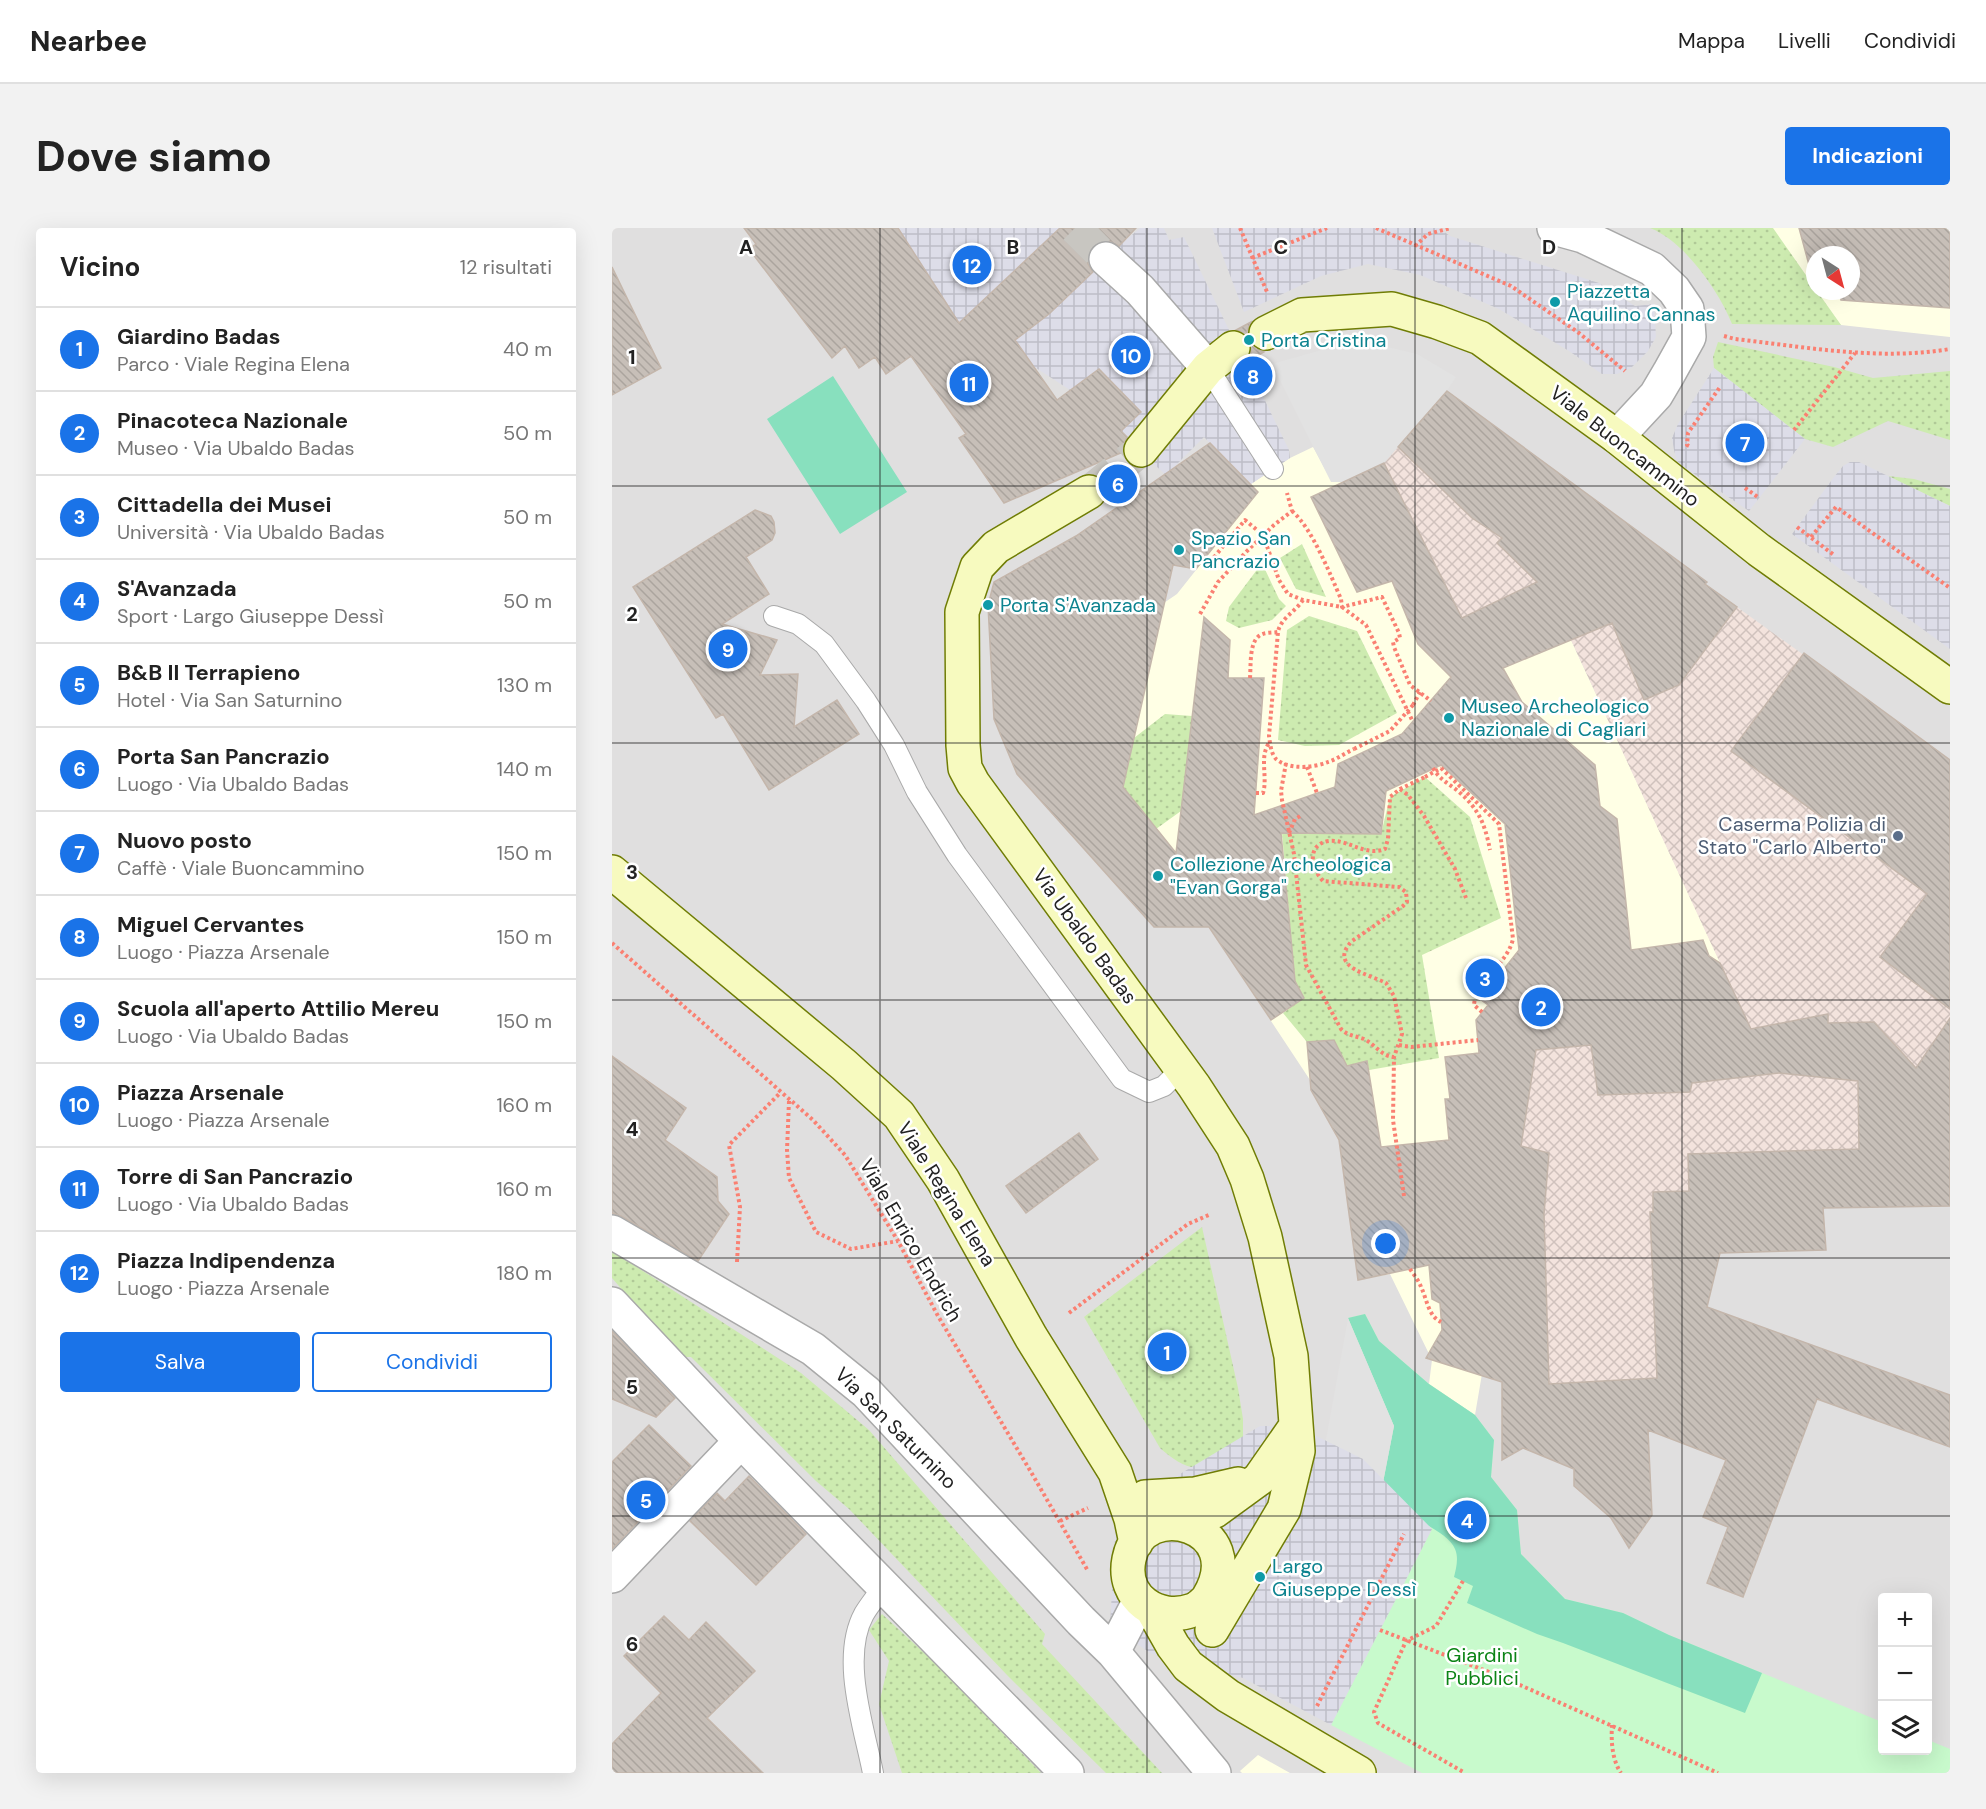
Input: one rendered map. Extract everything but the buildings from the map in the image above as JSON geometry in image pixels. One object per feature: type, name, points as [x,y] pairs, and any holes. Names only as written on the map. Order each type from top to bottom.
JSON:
[{"type":"street","points":[[1554,228],[1584,236],[1652,269],[1674,290],[1687,309],[1689,337],[1669,374],[1656,395],[1617,436]]},
{"type":"street","points":[[1106,259],[1140,290],[1208,368]]},
{"type":"street","name":"Viale Buoncammino","points":[[1274,329],[1302,315],[1392,309],[1480,338],[1617,436],[1759,550],[1950,687]]},
{"type":"street","points":[[1141,450],[1208,368],[1233,348]]},
{"type":"street","name":"Via Ubaldo Badas","points":[[1089,492],[996,547],[977,567],[963,612],[964,768],[1194,1086],[1233,1146],[1247,1179],[1265,1237],[1291,1356],[1298,1451],[1284,1509],[1212,1630]]},
{"type":"street","name":"Viale Regina Elena","points":[[612,872],[844,1065],[899,1115],[944,1180],[1031,1337],[1115,1472],[1136,1543]]},
{"type":"street","name":"Via San Saturnino","points":[[612,1232],[813,1349],[866,1392],[1081,1621],[1113,1652],[1214,1773]]},
{"type":"street","points":[[612,1304],[741,1441],[1067,1773]]},
{"type":"street","points":[[1184,1525],[1215,1511],[1259,1479],[1296,1426]]},
{"type":"street","points":[[612,1576],[741,1441]]},
{"type":"street","name":"Viale Regina Elena","points":[[1115,1472],[1184,1525]]},
{"type":"street","points":[[1145,1497],[1195,1494],[1259,1479]]},
{"type":"street","points":[[1146,1605],[1167,1614],[1182,1614],[1197,1609],[1208,1598],[1216,1586],[1220,1572],[1218,1557],[1212,1544],[1202,1533],[1175,1523],[1160,1525],[1146,1532],[1136,1543],[1129,1557],[1128,1572],[1132,1587],[1188,1666],[1228,1696],[1359,1773]]},
{"type":"street","points":[[1208,1598],[1246,1574]]},
{"type":"street","points":[[1208,1598],[1216,1661],[1228,1696]]},
{"type":"street","points":[[1113,1652],[1146,1605]]},
{"type":"lane","points":[[1208,368],[1273,469]]},
{"type":"lane","points":[[774,616],[798,624],[824,644],[872,710],[894,745],[917,792],[957,855],[1122,1079],[1149,1092],[1164,1086],[1181,1069]]},
{"type":"lane","points":[[873,1773],[854,1680],[854,1645],[864,1615],[883,1587]]},
{"type":"path","points":[[1240,228],[1252,258],[1274,329]]},
{"type":"path","points":[[1252,258],[1327,228]]},
{"type":"path","points":[[1376,228],[1511,286],[1579,333],[1625,370]]},
{"type":"path","points":[[1415,246],[1428,234],[1450,228]]},
{"type":"path","points":[[1724,336],[1855,352],[1926,353],[1950,349]]},
{"type":"path","points":[[1794,430],[1855,352]]},
{"type":"path","points":[[1695,451],[1687,445],[1688,433],[1720,387]]},
{"type":"path","points":[[1688,420],[1694,424]]},
{"type":"path","points":[[1273,469],[1285,486],[1292,510],[1308,529],[1341,599],[1342,607],[1366,624],[1413,722]]},
{"type":"path","points":[[1740,485],[1759,498]]},
{"type":"path","points":[[1811,537],[1836,507],[1950,588]]},
{"type":"path","points":[[1200,614],[1218,582],[1263,535],[1292,510]]},
{"type":"path","points":[[1205,559],[1210,562],[1245,520],[1263,535],[1279,580],[1288,594],[1303,600],[1342,607],[1382,597],[1399,633],[1400,638],[1393,642],[1394,648],[1410,685],[1431,701]]},
{"type":"path","points":[[1303,600],[1297,609],[1279,625],[1270,712],[1270,742],[1276,759],[1307,767],[1328,762],[1390,731],[1413,705],[1420,692]]},
{"type":"path","points":[[1250,678],[1256,638],[1261,634],[1278,632]]},
{"type":"path","points":[[1256,793],[1263,793],[1266,747],[1270,742]]},
{"type":"path","points":[[1286,763],[1281,791],[1288,834],[1294,854],[1304,954],[1311,976],[1346,1034],[1366,1040],[1385,1057],[1394,1057]]},
{"type":"path","points":[[1307,767],[1317,793]]},
{"type":"path","points":[[1434,768],[1437,775],[1479,812],[1490,850]]},
{"type":"path","points":[[1404,1196],[1393,1120],[1394,1057],[1402,1034],[1399,1015],[1390,987],[1352,968],[1346,962],[1344,955],[1347,946],[1352,941],[1404,906],[1407,902],[1406,892],[1399,887],[1323,881],[1316,874],[1312,859],[1313,852],[1318,846],[1330,841],[1370,851],[1385,849],[1388,839],[1387,804],[1390,797],[1400,789],[1441,768],[1499,824],[1513,939],[1510,950],[1475,995],[1473,1005],[1482,1012]]},
{"type":"path","points":[[1400,789],[1408,795],[1424,816],[1455,869],[1466,898]]},
{"type":"path","points":[[1288,834],[1295,819],[1302,815]]},
{"type":"path","name":"Viale Enrico Endrich","points":[[612,943],[813,1120],[845,1155],[898,1241],[938,1316],[1089,1574]]},
{"type":"path","points":[[1399,1045],[1411,1047],[1478,1040]]},
{"type":"path","points":[[737,1264],[740,1207],[729,1145],[780,1093]]},
{"type":"path","points":[[789,1100],[787,1150],[789,1178],[816,1232],[851,1249],[898,1241]]},
{"type":"path","points":[[1069,1312],[1188,1224],[1211,1214]]},
{"type":"path","points":[[1410,1269],[1421,1287],[1432,1314],[1441,1322]]},
{"type":"path","points":[[1060,1521],[1091,1506]]},
{"type":"path","points":[[1317,1706],[1404,1534]]},
{"type":"path","points":[[1463,1581],[1436,1626],[1406,1641],[1374,1712],[1378,1723],[1465,1773]]},
{"type":"path","points":[[1380,1630],[1502,1677],[1718,1773]]},
{"type":"path","points":[[1612,1725],[1611,1740],[1621,1773]]},
{"type":"shaded area","points":[[612,228],[1950,228],[1950,1773],[612,1773]]},
{"type":"shaded area","points":[[898,228],[1060,228],[968,338]]},
{"type":"shaded area","points":[[1140,228],[1164,228],[1169,240],[1184,237],[1230,332],[1226,334],[1241,363],[1243,361],[1253,376],[1289,450],[1290,458],[1251,484],[1204,437],[1166,475],[1119,433],[1141,412],[1100,369],[1070,390],[1033,366],[1015,340],[1049,314]]},
{"type":"shaded area","name":"Piazzetta Aquilino Cannas","points":[[1212,228],[1439,228],[1450,236],[1599,283],[1635,306],[1654,304],[1656,337],[1648,351],[1631,368],[1617,374],[1602,374],[1569,351],[1499,309],[1420,275],[1368,264],[1321,276],[1244,312]]},
{"type":"shaded area","points":[[1765,228],[1950,228],[1950,337],[1841,325],[1821,300],[1860,300],[1860,246],[1806,246],[1806,280]]},
{"type":"shaded area","points":[[1339,345],[1379,345],[1417,354],[1456,377],[1447,391],[1384,463],[1344,482],[1331,482],[1272,364]]},
{"type":"shaded area","points":[[1714,368],[1805,439],[1749,511],[1677,461],[1674,450],[1672,438],[1678,424]]},
{"type":"shaded area","points":[[1447,391],[1705,584],[1950,760],[1950,1201],[1823,1208],[1826,1250],[1689,1253],[1693,1434],[1502,1392],[1517,1302],[1481,1296],[1521,1146],[1536,1050],[1750,1028],[1571,640],[1537,582],[1462,618],[1384,463]]},
{"type":"shaded area","points":[[1313,447],[1332,482],[1344,482],[1384,463],[1462,618],[1537,582],[1571,640],[1751,1029],[1536,1050],[1521,1146],[1481,1296],[1491,1321],[1475,1415],[1429,1384],[1432,1360],[1390,1274],[1358,1280],[1339,1140],[1311,1090],[1310,1080],[1209,927],[1154,927],[1017,774],[994,719],[1177,594],[1258,492],[1251,484],[1290,458]]},
{"type":"shaded area","points":[[1850,462],[1859,462],[1950,506],[1950,649],[1792,534],[1834,477],[1843,466]]},
{"type":"shaded area","points":[[1348,1318],[1394,1426],[1379,1503],[1278,1565],[1326,1439]]},
{"type":"shaded area","name":"Largo Giuseppe Dessì","points":[[1260,1426],[1296,1426],[1363,1459],[1432,1529],[1331,1725],[1243,1678],[1152,1654],[1110,1626],[1116,1520],[1175,1477]]},
{"type":"shaded area","points":[[1258,1755],[1290,1773],[1242,1773],[1240,1771]]},
{"type":"green space","points":[[1650,228],[1773,228],[1806,275],[1806,300],[1823,300],[1841,325],[1732,324],[1699,268],[1663,235]]},
{"type":"green space","points":[[1718,342],[1834,367],[1873,378],[1950,371],[1950,440],[1888,421],[1833,447],[1805,439],[1714,368],[1713,357]]},
{"type":"green space","points":[[833,376],[907,492],[840,534],[767,419]]},
{"type":"green space","points":[[1888,476],[1914,479],[1950,489],[1950,506]]},
{"type":"green space","points":[[1302,544],[1326,597],[1296,589],[1280,558]]},
{"type":"green space","points":[[1262,563],[1279,599],[1286,606],[1272,620],[1239,628],[1226,621],[1229,607]]},
{"type":"green space","points":[[1309,616],[1357,631],[1397,713],[1339,745],[1305,746],[1278,740],[1287,630]]},
{"type":"green space","points":[[1165,714],[1192,716],[1181,811],[1156,829],[1123,787],[1134,738]]},
{"type":"green space","points":[[1425,777],[1470,817],[1501,918],[1422,955],[1439,1058],[1369,1070],[1367,1061],[1347,1066],[1334,1040],[1307,1042],[1283,1013],[1304,998],[1295,981],[1282,833],[1381,834],[1390,797]]},
{"type":"green space","points":[[1202,1227],[1238,1388],[1243,1419],[1243,1439],[1212,1465],[1194,1467],[1176,1461],[1160,1448],[1084,1317]]},
{"type":"green space","points":[[612,1251],[801,1373],[869,1430],[1045,1634],[1042,1644],[1162,1773],[1106,1773],[1007,1675],[849,1509],[816,1481],[691,1357],[680,1357],[612,1278]]},
{"type":"green space","name":"Giardini Pubblici","points":[[1365,1314],[1379,1341],[1429,1384],[1475,1415],[1494,1440],[1491,1477],[1517,1510],[1521,1554],[1565,1599],[1623,1613],[1669,1635],[1878,1720],[1878,1755],[1932,1755],[1932,1742],[1950,1749],[1950,1773],[1422,1773],[1331,1725],[1432,1529],[1379,1503],[1394,1426],[1348,1318]]},
{"type":"green space","points":[[1365,1314],[1379,1341],[1429,1384],[1475,1415],[1494,1440],[1491,1477],[1517,1510],[1521,1554],[1565,1599],[1623,1613],[1669,1635],[1762,1673],[1745,1713],[1537,1634],[1467,1603],[1473,1586],[1454,1577],[1457,1556],[1450,1542],[1433,1528],[1379,1503],[1394,1426],[1348,1318]]},
{"type":"green space","points":[[882,1614],[934,1662],[1041,1773],[902,1773],[879,1704],[889,1661],[869,1630]]},
{"type":"tunnel","points":[[1075,228],[1106,259]]},
{"type":"tunnel","points":[[1089,492],[1141,450]]},
{"type":"place","name":"Piazza Indipendenza","points":[[972,265]]},
{"type":"place","name":"Piazzetta Aquilino Cannas","points":[[1555,302]]},
{"type":"place","name":"Porta Cristina","points":[[1249,340]]},
{"type":"place","name":"Piazza Arsenale","points":[[1131,355]]},
{"type":"place","name":"Miguel Cervantes","points":[[1253,376]]},
{"type":"place","name":"Torre di San Pancrazio","points":[[969,383]]},
{"type":"place","name":"Nuovo posto","points":[[1745,443]]},
{"type":"place","name":"Porta San Pancrazio","points":[[1118,484]]},
{"type":"place","name":"Spazio San Pancrazio","points":[[1179,550]]},
{"type":"place","name":"Porta S'Avanzada","points":[[988,605]]},
{"type":"place","name":"Scuola all'aperto Attilio Mereu","points":[[728,649]]},
{"type":"place","name":"Museo Archeologico Nazionale di Cagliari","points":[[1449,718]]},
{"type":"place","name":"Caserma Polizia di Stato \"Carlo Alberto\"","points":[[1898,836]]},
{"type":"place","name":"Collezione Archeologica \"Evan Gorga\"","points":[[1158,876]]},
{"type":"place","name":"Cittadella dei Musei","points":[[1485,978]]},
{"type":"place","name":"Pinacoteca Nazionale","points":[[1541,1007]]},
{"type":"place","name":"Giardino Badas","points":[[1167,1352]]},
{"type":"place","name":"B&B Il Terrapieno","points":[[646,1500]]},
{"type":"place","name":"S'Avanzada","points":[[1467,1520]]},
{"type":"place","name":"Largo Giuseppe Dessì","points":[[1260,1577]]}]
